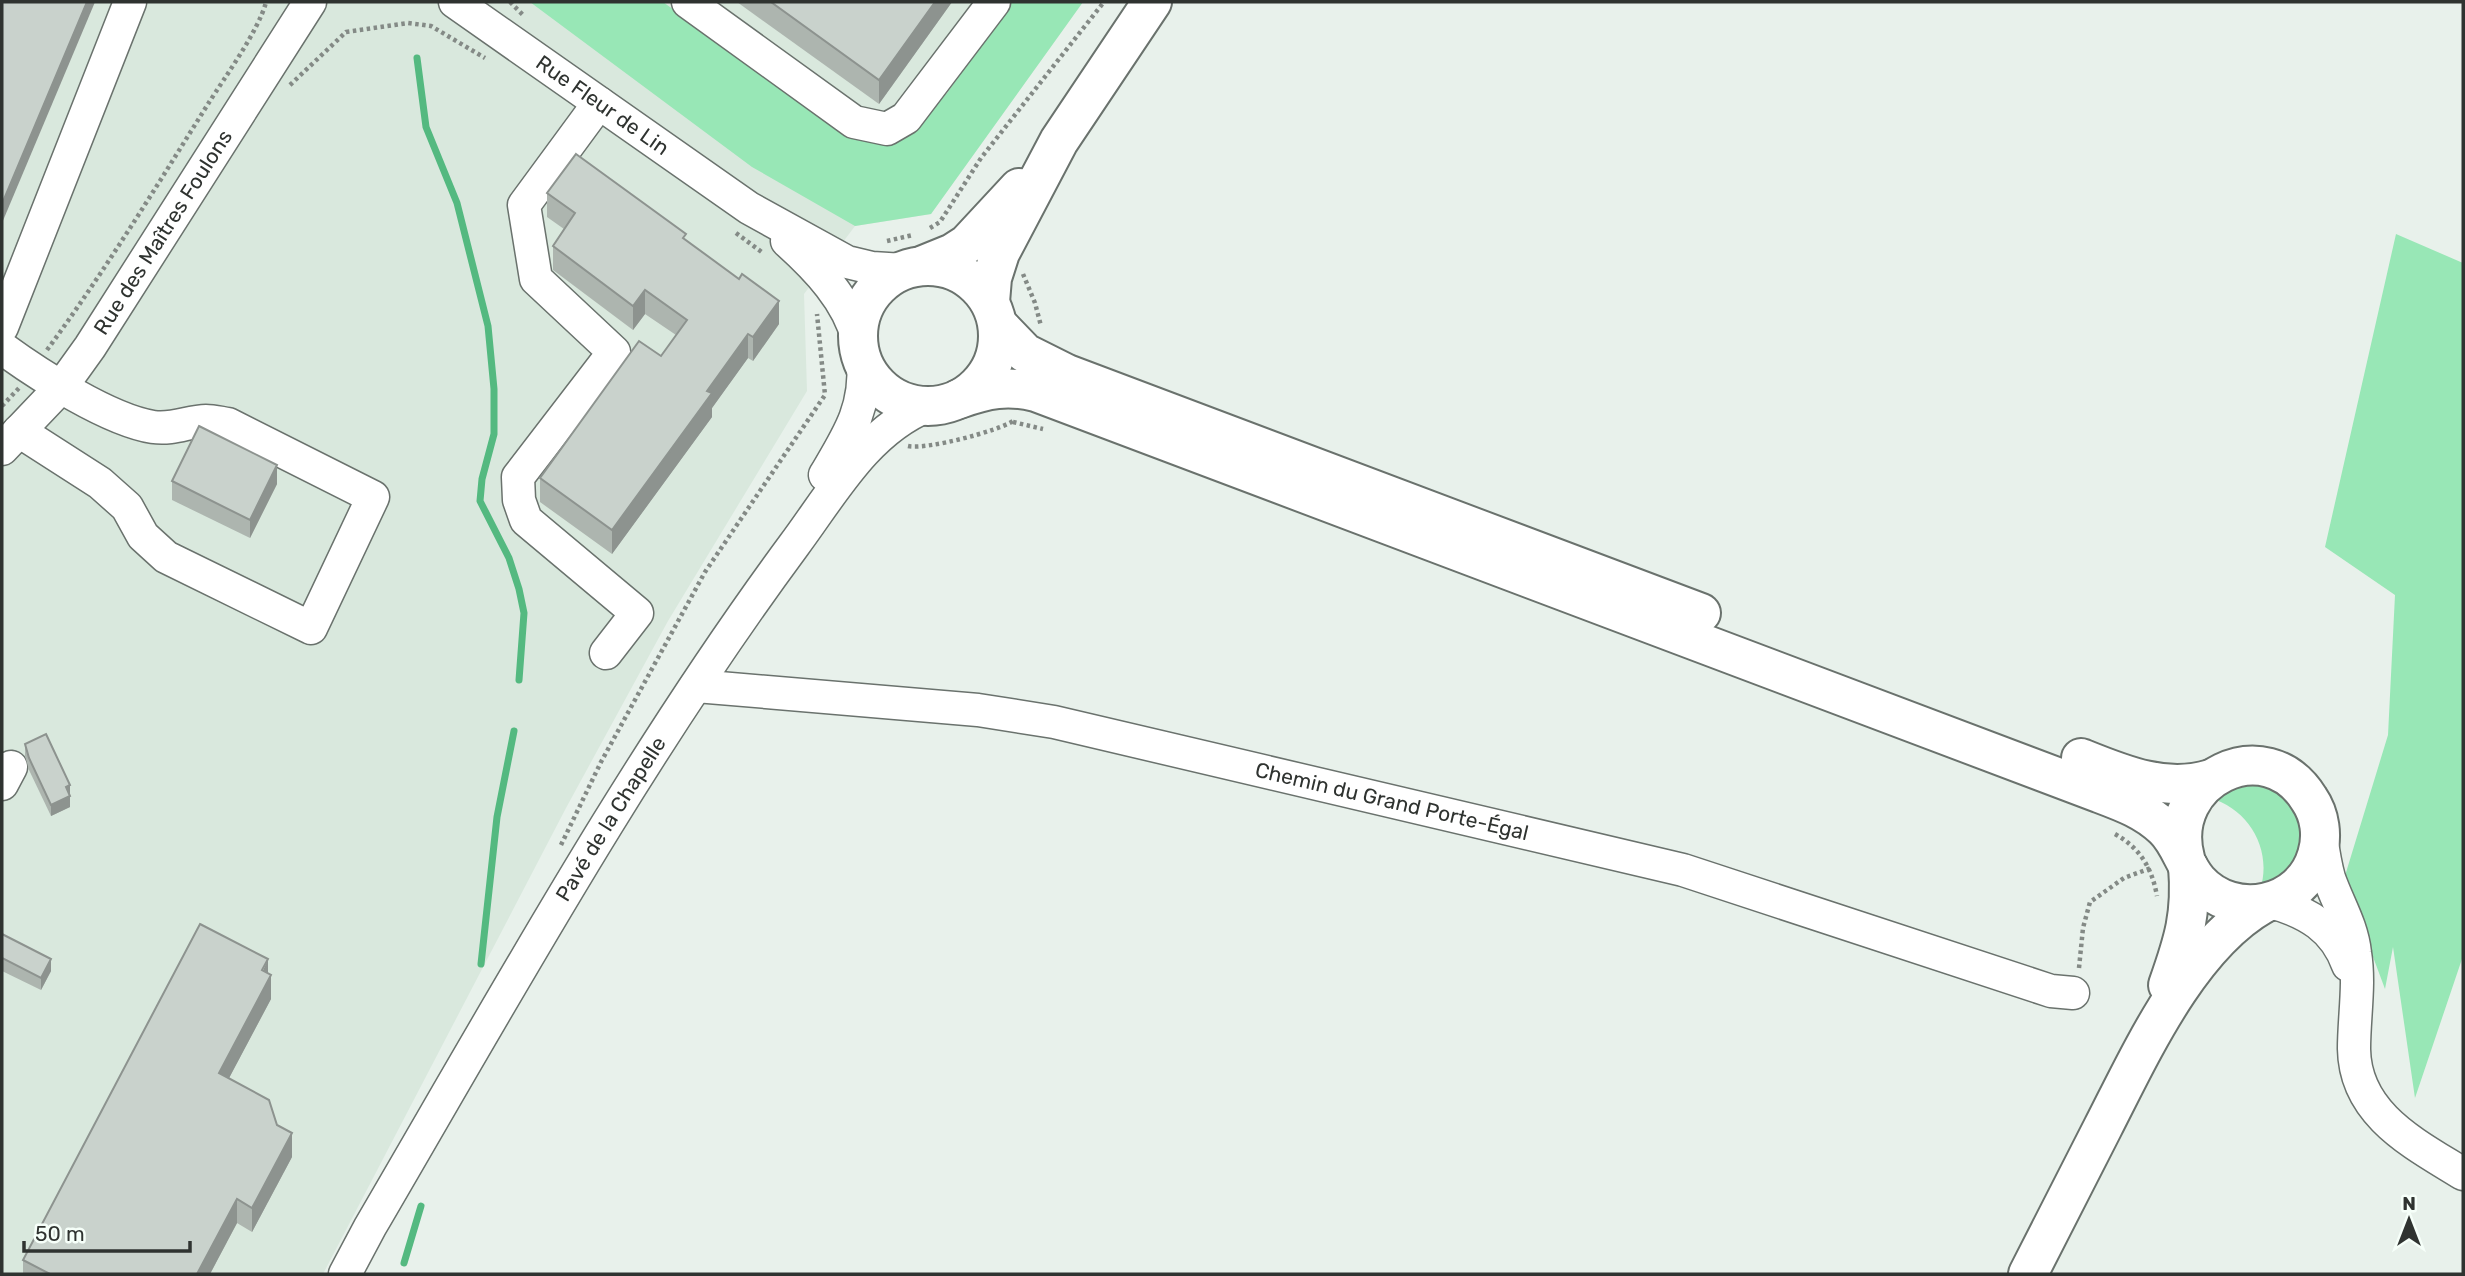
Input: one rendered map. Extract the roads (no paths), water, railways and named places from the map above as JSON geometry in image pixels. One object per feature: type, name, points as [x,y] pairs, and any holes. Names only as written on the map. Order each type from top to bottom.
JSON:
[{"type":"main road","name":"Pavé de la Chapelle","points":[[943,402],[979,384],[992,365],[997,349],[992,278],[1000,253],[1059,141],[1152,2]]},
{"type":"main road","name":"Pavé de la Chapelle","points":[[861,350],[861,317],[870,297],[891,277],[953,253],[967,244],[1059,141]]},
{"type":"main road","points":[[913,268],[942,267],[961,274],[977,286],[994,314],[1025,353],[1067,374],[1255,443],[2089,762],[2156,783],[2186,785],[2211,779]]},
{"type":"main road","points":[[861,350],[871,376],[888,393],[903,401],[943,402],[1009,387],[1036,392],[2120,801],[2154,819],[2175,858],[2190,897],[2187,927],[2164,995],[2138,1058],[2028,1274]]},
{"type":"main road","points":[[2138,1058],[2206,952],[2231,925],[2296,888],[2309,873],[2318,854],[2320,835],[2317,815],[2308,797],[2287,776],[2268,768],[2248,766],[2228,769],[2197,790],[2185,814],[2175,858]]},
{"type":"main road","points":[[2175,858],[2219,897],[2236,903],[2267,903]]},
{"type":"street","points":[[2,327],[130,2]]},
{"type":"street","name":"Rue des Maîtres Foulons","points":[[7,429],[62,387],[310,2]]},
{"type":"street","name":"Rue Fleur de Lin","points":[[455,2],[599,103],[741,219],[791,245],[833,290],[848,313],[861,350]]},
{"type":"street","points":[[688,2],[854,122],[887,129],[906,118],[995,2]]},
{"type":"street","points":[[599,103],[524,205],[536,279],[614,352],[518,477],[519,500],[526,520],[637,613],[606,653]]},
{"type":"street","name":"Rue Fleur de Lin","points":[[741,219],[847,262],[862,266],[913,268]]},
{"type":"street","points":[[2,348],[62,387],[126,420],[155,427],[182,427],[205,421],[228,424],[373,497],[311,628],[166,557],[143,536],[127,507],[100,483],[7,429]]},
{"type":"street","points":[[745,612],[852,428],[864,394],[861,350]]},
{"type":"street","name":"Pavé de la Chapelle","points":[[345,1274],[553,912],[745,612],[858,458],[901,419],[943,402]]},
{"type":"street","name":"Chemin du Grand Porte-Égal","points":[[696,686],[978,710],[1054,722],[1683,870],[2051,991],[2073,993]]},
{"type":"street","points":[[2320,835],[2330,880],[2353,938],[2357,968],[2354,1050],[2356,1069],[2371,1104],[2384,1121],[2407,1139],[2463,1174]]},
{"type":"street","points":[[2267,903],[2302,912],[2328,931],[2343,952],[2356,1001]]},
{"type":"waterway","points":[[417,58],[426,127],[457,203],[488,326],[494,389],[494,434],[482,479],[480,501],[509,558],[519,589],[524,613],[519,680]]},
{"type":"waterway","points":[[481,964],[497,817],[514,731]]},
{"type":"waterway","points":[[404,1263],[421,1206]]}]
